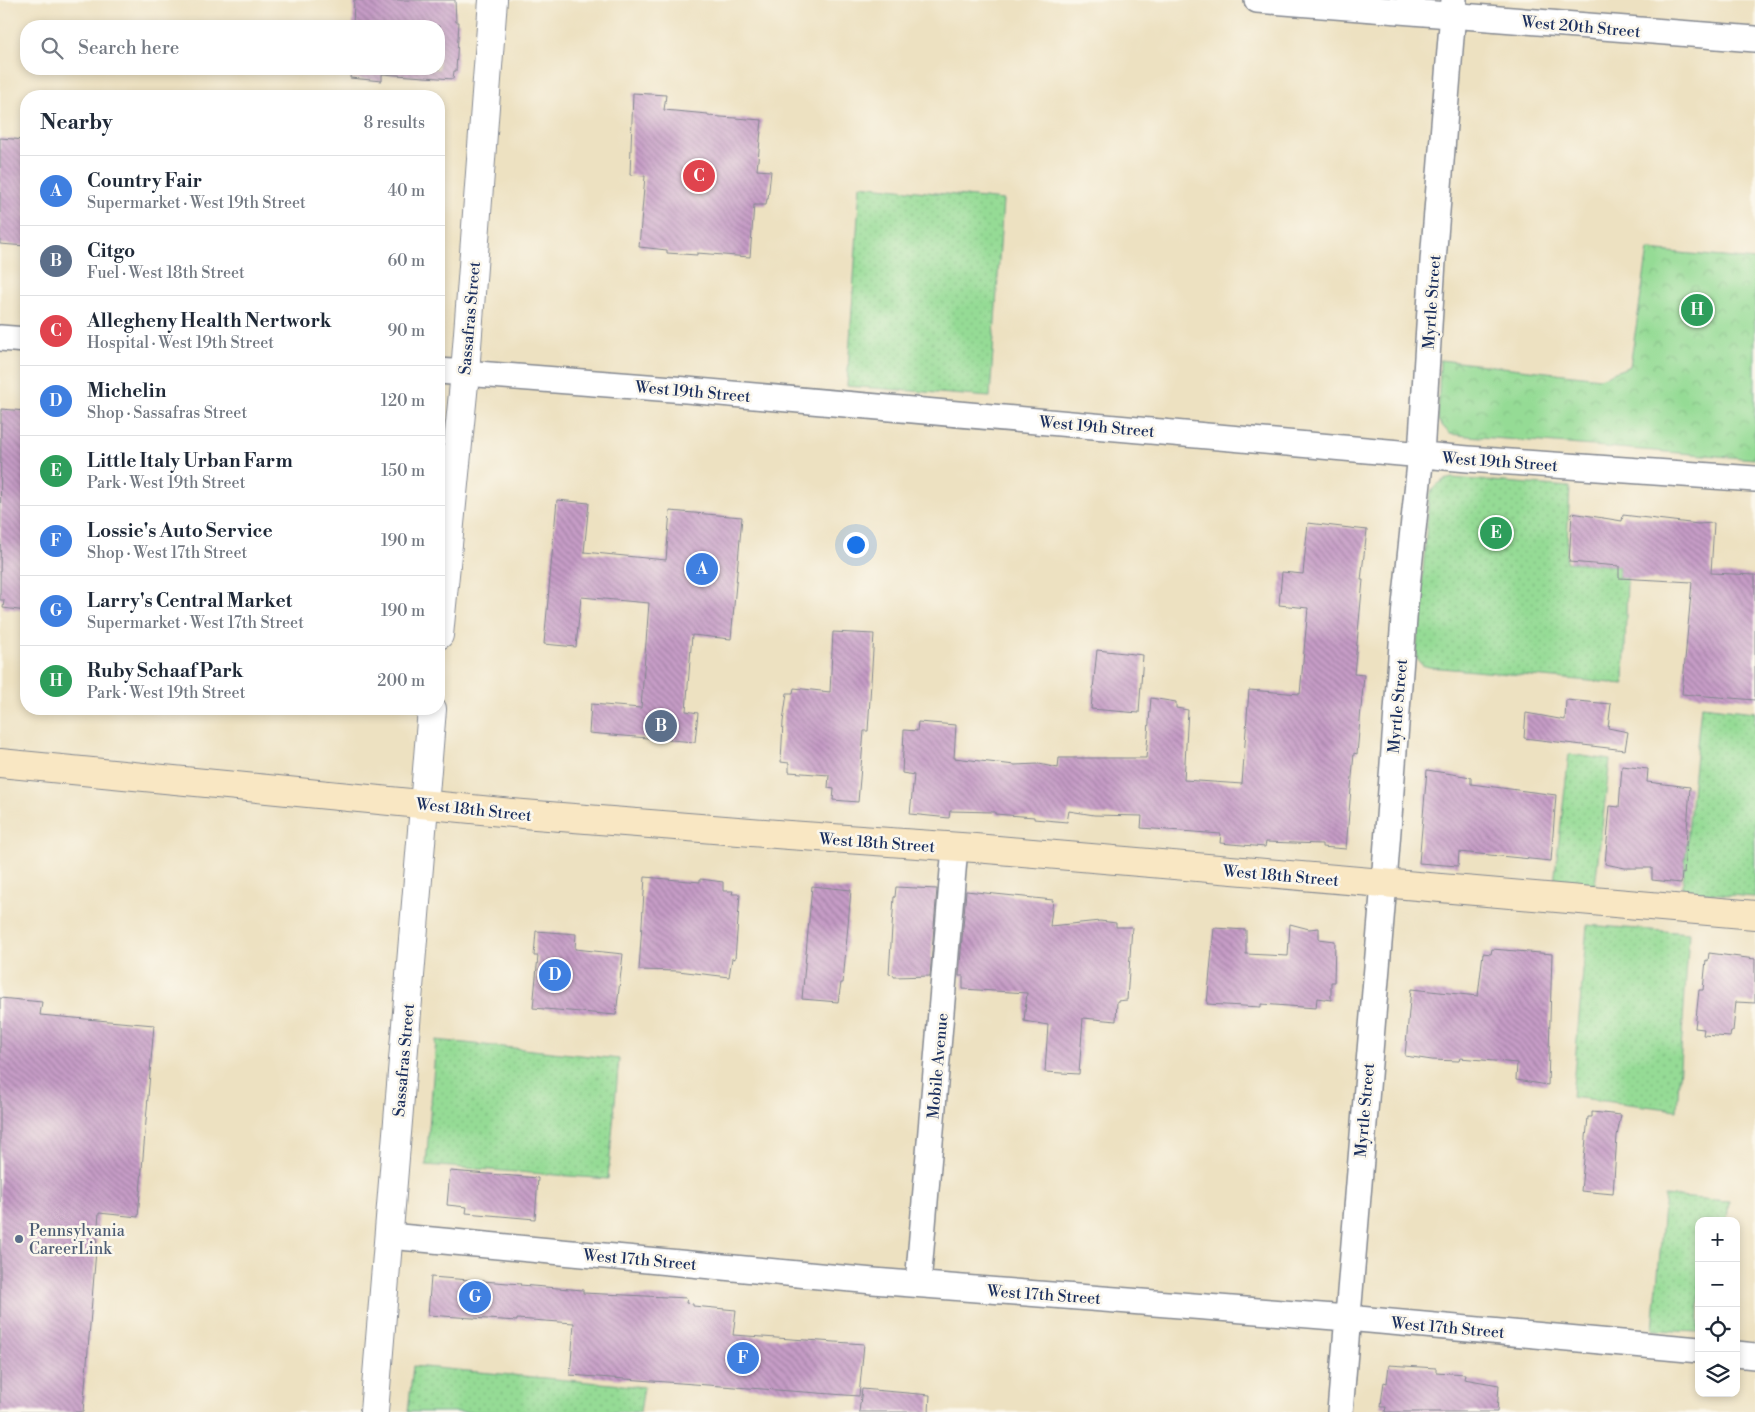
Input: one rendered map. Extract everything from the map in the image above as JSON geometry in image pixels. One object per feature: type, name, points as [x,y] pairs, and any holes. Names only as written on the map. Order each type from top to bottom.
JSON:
[{"type":"main road","name":"West 18th Street","points":[[0,763],[679,827],[955,847],[1755,915]]},
{"type":"street","name":"Sassafras Street","points":[[445,514],[452,372],[493,0]]},
{"type":"street","name":"West 20th Street","points":[[1257,0],[1454,8],[1755,39]]},
{"type":"street","name":"Myrtle Street","points":[[1340,1412],[1405,605],[1421,454],[1433,261],[1454,8]]},
{"type":"street","points":[[0,338],[20,340]]},
{"type":"street","name":"West 19th Street","points":[[452,372],[686,390],[1421,454],[1755,479]]},
{"type":"street","name":"Sassafras Street","points":[[374,1412],[431,715]]},
{"type":"street","name":"Mobile Avenue","points":[[918,1284],[955,847]]},
{"type":"street","name":"West 17th Street","points":[[389,1236],[918,1284],[1348,1318],[1695,1350]]},
{"type":"street","points":[[1740,1354],[1755,1356]]},
{"type":"green space","points":[[860,185],[1003,200],[990,397],[847,386]]},
{"type":"green space","points":[[1648,250],[1755,260],[1755,459],[1450,434],[1438,421],[1440,360],[1600,378],[1630,366]]},
{"type":"green space","points":[[1452,478],[1570,487],[1566,562],[1619,566],[1619,577],[1627,578],[1624,684],[1429,667],[1422,665],[1416,658],[1429,497],[1432,490],[1438,484]]},
{"type":"green space","points":[[1701,706],[1755,712],[1755,897],[1682,891]]},
{"type":"green space","points":[[1569,754],[1610,760],[1595,885],[1554,883]]},
{"type":"green space","points":[[1587,925],[1689,933],[1677,1110],[1572,1097]]},
{"type":"green space","points":[[436,1040],[619,1059],[608,1179],[426,1165]]},
{"type":"green space","points":[[1665,1196],[1729,1201],[1727,1217],[1695,1217],[1695,1332],[1653,1330]]},
{"type":"green space","points":[[413,1366],[644,1387],[640,1412],[408,1412]]},
{"type":"building","points":[[354,0],[455,0],[456,22],[459,22],[456,71],[454,71],[453,79],[396,75],[445,75],[445,20],[353,20]]},
{"type":"building","points":[[350,75],[382,75],[382,81],[350,78]]},
{"type":"building","points":[[633,93],[666,95],[664,110],[708,114],[708,116],[762,120],[757,170],[771,171],[766,205],[754,205],[750,257],[667,253],[667,250],[639,247],[645,176],[630,175]]},
{"type":"building","points":[[0,138],[20,140],[20,246],[0,244]]},
{"type":"building","points":[[1,409],[20,411],[20,610],[3,608],[4,600],[0,600]]},
{"type":"building","points":[[557,500],[589,503],[584,552],[666,560],[670,511],[742,517],[731,639],[692,635],[686,711],[698,713],[695,742],[589,733],[591,704],[641,708],[649,603],[581,597],[576,647],[544,644]]},
{"type":"building","points":[[1572,513],[1622,521],[1623,515],[1698,524],[1714,523],[1711,573],[1755,575],[1755,700],[1682,694],[1692,582],[1619,578],[1619,566],[1569,562]]},
{"type":"building","points":[[1308,523],[1367,530],[1354,674],[1364,675],[1357,754],[1354,753],[1346,849],[1322,847],[1322,844],[1266,842],[1265,847],[1220,843],[1221,834],[1141,828],[1142,816],[1094,815],[1069,811],[1067,822],[995,814],[995,812],[950,811],[949,818],[910,814],[914,775],[902,773],[904,730],[917,731],[918,722],[956,725],[954,758],[1015,765],[1039,764],[1058,768],[1059,758],[1146,758],[1151,698],[1176,702],[1176,708],[1188,710],[1184,780],[1242,784],[1249,690],[1300,694],[1308,608],[1279,605],[1282,572],[1303,574]]},
{"type":"building","points":[[833,632],[874,634],[868,731],[864,731],[858,802],[833,800],[834,789],[828,788],[829,775],[789,772],[789,763],[781,762],[787,693],[793,693],[794,688],[830,692]]},
{"type":"building","points":[[1097,650],[1143,655],[1139,713],[1091,709]]},
{"type":"building","points":[[1566,700],[1611,704],[1608,728],[1628,732],[1625,750],[1524,738],[1526,713],[1565,720]]},
{"type":"building","points":[[1622,766],[1648,769],[1647,782],[1690,787],[1684,874],[1682,873],[1681,883],[1652,880],[1652,868],[1625,868],[1605,864],[1610,806],[1619,807]]},
{"type":"building","points":[[1427,770],[1471,777],[1471,784],[1556,795],[1551,861],[1459,852],[1458,866],[1419,863]]},
{"type":"building","points":[[645,877],[700,882],[700,879],[723,882],[723,891],[733,891],[732,894],[740,894],[735,959],[732,958],[729,977],[678,971],[639,970]]},
{"type":"building","points":[[812,886],[851,890],[843,983],[841,983],[838,1002],[802,999]]},
{"type":"building","points":[[896,887],[937,889],[930,976],[894,977],[894,975],[889,974]]},
{"type":"building","points":[[966,891],[1053,900],[1050,926],[1100,921],[1116,923],[1116,927],[1132,927],[1127,1000],[1117,1001],[1116,1021],[1083,1018],[1079,1074],[1045,1072],[1048,1025],[1024,1021],[1027,993],[963,989],[963,976],[959,976]]},
{"type":"building","points":[[1290,924],[1309,929],[1319,928],[1319,939],[1335,941],[1334,982],[1331,982],[1331,1000],[1317,998],[1316,1008],[1261,1004],[1261,1007],[1207,1004],[1214,928],[1246,930],[1246,954],[1288,956]]},
{"type":"building","points":[[536,931],[576,934],[575,949],[623,954],[616,1015],[533,1008],[538,956],[534,956]]},
{"type":"building","points":[[1492,949],[1552,954],[1548,1085],[1516,1080],[1517,1063],[1460,1058],[1459,1061],[1432,1060],[1405,1056],[1411,989],[1478,996],[1483,953],[1491,954]]},
{"type":"building","points":[[1709,953],[1755,959],[1755,1003],[1736,1002],[1733,1031],[1731,1031],[1730,1037],[1703,1035],[1704,1029],[1695,1028],[1699,990],[1703,990],[1706,960],[1708,961]]},
{"type":"building","points":[[0,998],[42,1002],[40,1015],[154,1025],[138,1217],[99,1213],[83,1412],[0,1412]]},
{"type":"building","points":[[1592,1112],[1621,1115],[1617,1136],[1613,1194],[1581,1191],[1588,1117],[1592,1117]]},
{"type":"building","points":[[450,1171],[538,1178],[535,1219],[466,1213],[467,1207],[447,1205]]},
{"type":"building","points":[[431,1277],[583,1290],[583,1293],[687,1298],[686,1303],[693,1304],[693,1306],[736,1310],[733,1335],[864,1344],[859,1396],[570,1375],[574,1323],[428,1315]]},
{"type":"building","points":[[1389,1365],[1436,1368],[1436,1372],[1465,1374],[1464,1379],[1499,1385],[1497,1412],[1385,1412],[1386,1407],[1381,1407],[1384,1382],[1387,1383]]},
{"type":"building","points":[[862,1389],[930,1395],[929,1412],[859,1412]]},
{"type":"place","name":"Allegheny Health Nertwork","points":[[699,176]]},
{"type":"place","name":"Ruby Schaaf Park","points":[[1697,310]]},
{"type":"place","name":"Little Italy Urban Farm","points":[[1496,533]]},
{"type":"place","name":"Country Fair","points":[[702,569]]},
{"type":"place","name":"Citgo","points":[[661,726]]},
{"type":"place","name":"Michelin","points":[[555,975]]},
{"type":"place","name":"Pennsylvania CareerLink","points":[[19,1239]]},
{"type":"place","name":"Larry's Central Market","points":[[475,1297]]},
{"type":"place","name":"Lossie's Auto Service","points":[[743,1358]]}]
